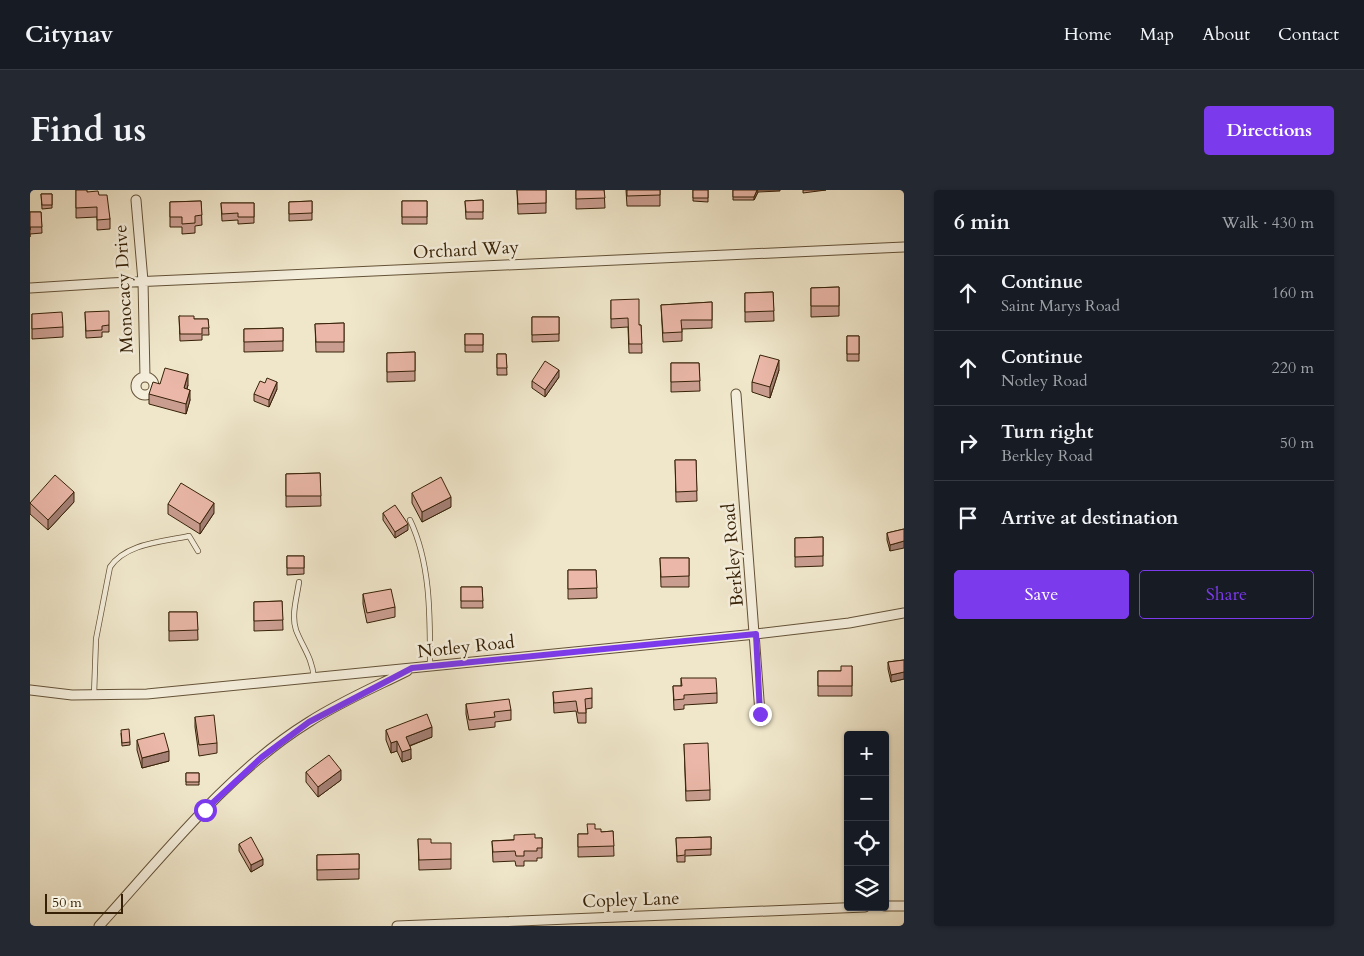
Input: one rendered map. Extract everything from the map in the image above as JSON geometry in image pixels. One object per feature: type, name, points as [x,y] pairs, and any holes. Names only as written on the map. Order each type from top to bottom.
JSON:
[{"type":"street","name":"Monocacy Drive","points":[[136,200],[144,281],[144,377]]},
{"type":"street","name":"Orchard Way","points":[[30,288],[144,281],[904,247]]},
{"type":"street","name":"Berkley Road","points":[[736,394],[756,634],[760,714]]},
{"type":"street","name":"Notley Road","points":[[30,690],[72,695],[147,694],[756,634],[849,623],[904,613]]},
{"type":"street","points":[[99,926],[205,810],[262,757],[309,722],[412,668]]},
{"type":"street","points":[[889,906],[904,906]]},
{"type":"street","name":"Copley Lane","points":[[397,926],[844,908]]},
{"type":"lane","points":[[410,520],[416,532],[429,602],[430,667]]},
{"type":"lane","points":[[94,695],[96,639],[110,567],[116,558],[125,551],[189,536],[198,550]]},
{"type":"lane","points":[[299,582],[294,620],[296,630],[309,654],[314,678]]},
{"type":"building","points":[[76,190],[98,191],[99,195],[107,195],[110,219],[97,220],[97,207],[76,208]]},
{"type":"building","points":[[517,190],[546,190],[546,203],[518,204]]},
{"type":"building","points":[[576,190],[604,190],[605,198],[576,199]]},
{"type":"building","points":[[627,190],[660,190],[660,195],[627,196]]},
{"type":"building","points":[[693,190],[708,190],[708,198],[693,198]]},
{"type":"building","points":[[733,190],[757,190],[754,197],[733,197]]},
{"type":"building","points":[[41,194],[52,194],[52,205],[42,205]]},
{"type":"building","points":[[483,200],[483,212],[466,212],[465,201]]},
{"type":"building","points":[[201,201],[202,215],[195,216],[195,223],[182,224],[182,217],[170,217],[170,202]]},
{"type":"building","points":[[312,201],[312,213],[289,214],[289,202]]},
{"type":"building","points":[[402,201],[427,201],[427,217],[402,217]]},
{"type":"building","points":[[221,203],[254,203],[254,217],[238,217],[238,213],[222,214]]},
{"type":"building","points":[[30,212],[41,212],[42,227],[30,227]]},
{"type":"building","points":[[839,287],[839,306],[811,306],[811,288]]},
{"type":"building","points":[[773,292],[774,311],[745,312],[745,293]]},
{"type":"building","points":[[639,299],[639,325],[641,325],[642,344],[629,344],[628,318],[611,319],[611,300]]},
{"type":"building","points":[[712,302],[712,320],[681,320],[682,332],[663,333],[661,305]]},
{"type":"building","points":[[109,311],[109,325],[102,326],[102,330],[86,331],[85,312]]},
{"type":"building","points":[[62,312],[63,327],[32,329],[32,314]]},
{"type":"building","points":[[179,316],[194,316],[194,319],[208,319],[209,328],[202,328],[202,334],[180,334]]},
{"type":"building","points":[[532,317],[559,317],[559,334],[532,335]]},
{"type":"building","points":[[344,323],[344,342],[316,342],[315,324]]},
{"type":"building","points":[[283,328],[283,341],[244,342],[244,329]]},
{"type":"building","points":[[465,334],[483,334],[483,345],[465,345]]},
{"type":"building","points":[[847,336],[859,336],[859,354],[847,354]]},
{"type":"building","points":[[415,352],[415,371],[387,372],[387,353]]},
{"type":"building","points":[[497,354],[506,354],[507,368],[497,368]]},
{"type":"building","points":[[760,355],[779,360],[770,387],[752,382]]},
{"type":"building","points":[[545,361],[559,370],[545,390],[532,381]]},
{"type":"building","points":[[671,363],[699,363],[700,381],[671,382]]},
{"type":"building","points":[[165,368],[188,374],[184,388],[190,390],[186,404],[149,394],[153,382],[160,384]]},
{"type":"building","points":[[267,378],[277,382],[269,400],[254,394],[260,381],[265,383]]},
{"type":"building","points":[[675,460],[696,460],[697,491],[676,492]]},
{"type":"building","points":[[320,473],[321,496],[286,496],[286,474]]},
{"type":"building","points":[[55,475],[74,492],[48,520],[30,503]]},
{"type":"building","points":[[441,477],[451,497],[422,512],[412,493]]},
{"type":"building","points":[[181,483],[214,503],[200,524],[168,504]]},
{"type":"building","points":[[395,505],[408,524],[395,532],[383,513]]},
{"type":"building","points":[[904,529],[904,541],[890,545],[887,533]]},
{"type":"building","points":[[823,537],[823,556],[795,557],[795,538]]},
{"type":"building","points":[[287,556],[304,556],[304,568],[287,568]]},
{"type":"building","points":[[660,558],[689,558],[689,576],[661,577]]},
{"type":"building","points":[[568,570],[596,570],[597,588],[568,589]]},
{"type":"building","points":[[461,587],[482,587],[483,601],[461,601]]},
{"type":"building","points":[[391,589],[395,607],[367,613],[363,594]]},
{"type":"building","points":[[282,601],[283,620],[254,621],[254,602]]},
{"type":"building","points":[[169,612],[197,612],[198,630],[169,631]]},
{"type":"building","points":[[904,660],[904,672],[891,675],[888,662]]},
{"type":"building","points":[[841,666],[852,666],[852,686],[818,686],[818,671],[841,671]]},
{"type":"building","points":[[681,678],[716,678],[717,693],[684,695],[684,699],[674,700],[673,686],[682,686]]},
{"type":"building","points":[[592,688],[592,698],[585,699],[586,713],[578,713],[576,701],[554,703],[553,692]]},
{"type":"building","points":[[509,699],[511,710],[494,712],[495,717],[469,720],[466,704]]},
{"type":"building","points":[[427,714],[432,727],[406,737],[411,749],[402,752],[397,741],[391,743],[386,730]]},
{"type":"building","points":[[214,715],[217,743],[199,745],[195,717]]},
{"type":"building","points":[[129,729],[130,742],[122,743],[121,730]]},
{"type":"building","points":[[164,733],[169,751],[142,758],[137,740]]},
{"type":"building","points":[[708,743],[710,790],[686,791],[684,744]]},
{"type":"building","points":[[329,755],[341,770],[318,787],[306,772]]},
{"type":"building","points":[[186,773],[199,773],[199,782],[186,782]]},
{"type":"building","points":[[587,824],[595,824],[595,829],[601,829],[601,832],[613,831],[614,846],[578,847],[578,834],[588,834]]},
{"type":"building","points":[[535,834],[535,838],[542,838],[542,848],[537,848],[537,851],[524,851],[524,856],[516,856],[515,851],[493,852],[492,841],[514,840],[514,835]]},
{"type":"building","points":[[251,837],[263,859],[251,865],[239,844]]},
{"type":"building","points":[[711,837],[711,849],[685,850],[685,855],[677,856],[676,838]]},
{"type":"building","points":[[418,839],[431,839],[431,843],[451,843],[451,859],[419,860]]},
{"type":"building","points":[[359,854],[359,869],[317,870],[317,855]]},
{"type":"route","points":[[205,810],[262,757],[309,722],[412,668],[756,634],[760,714]]}]
